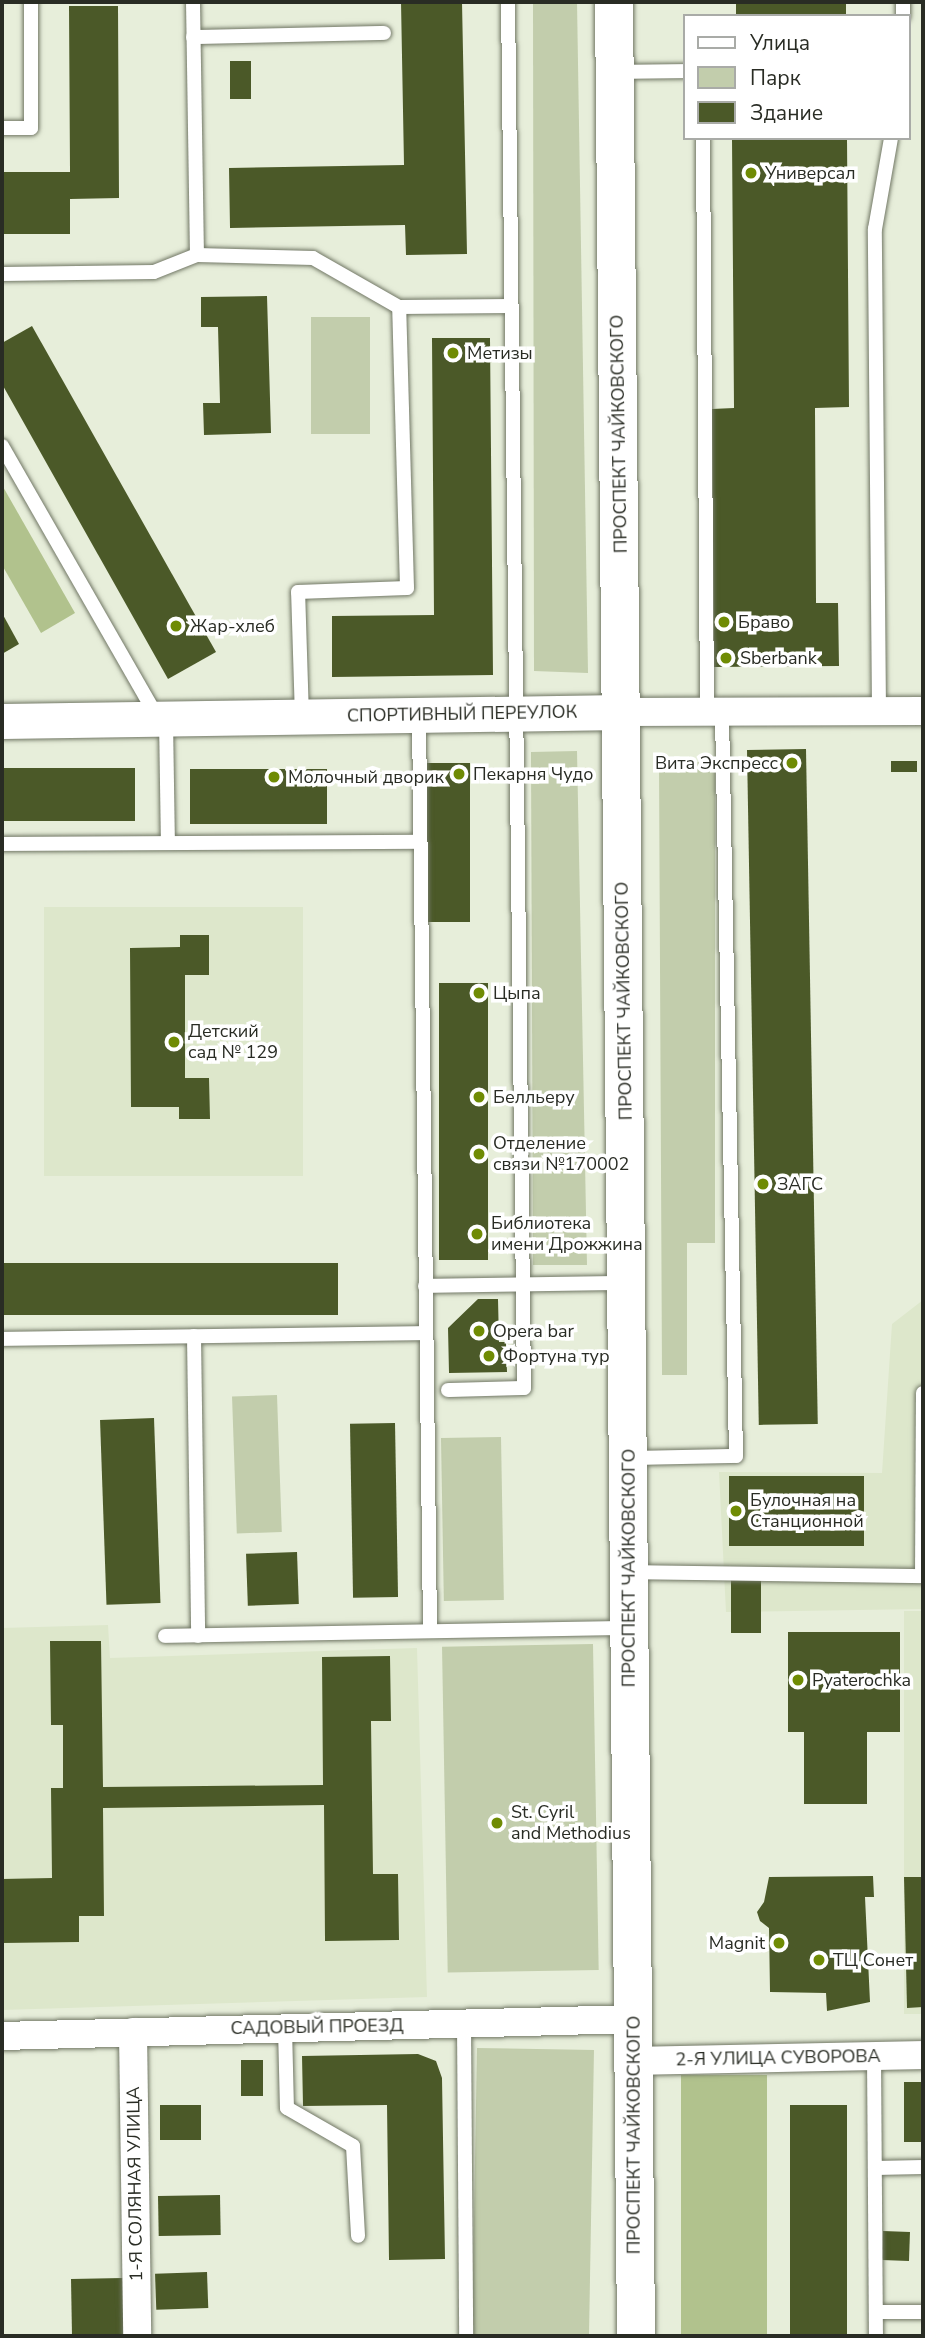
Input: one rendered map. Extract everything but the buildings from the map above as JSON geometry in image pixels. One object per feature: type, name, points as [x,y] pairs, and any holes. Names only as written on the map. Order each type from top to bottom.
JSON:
[{"type":"main road","name":"ПРОСПЕКТ ЧАЙКОВСКОГО","points":[[614,2],[636,2336]]},
{"type":"street","name":"СПОРТИВНЫЙ ПЕРЕУЛОК","points":[[2,721],[516,713],[923,711]]},
{"type":"street","name":"САДОВЫЙ ПРОЕЗД","points":[[2,2036],[633,2019]]},
{"type":"street","name":"1-Я СОЛЯНАЯ УЛИЦА","points":[[133,2032],[138,2336]]},
{"type":"street","name":"2-Я УЛИЦА СУВОРОВА","points":[[633,2061],[923,2055]]},
{"type":"lane","points":[[2,128],[31,128],[31,2]]},
{"type":"lane","points":[[193,2],[197,255]]},
{"type":"lane","points":[[448,1390],[524,1388],[508,2]]},
{"type":"lane","points":[[193,37],[384,33]]},
{"type":"lane","points":[[614,72],[684,71]]},
{"type":"lane","points":[[628,1458],[736,1456],[715,711],[704,140]]},
{"type":"lane","points":[[879,711],[875,229],[891,140]]},
{"type":"lane","points":[[2,274],[154,272],[197,255],[313,258],[398,307],[511,306]]},
{"type":"lane","points":[[302,717],[298,592],[407,588],[398,307]]},
{"type":"lane","points":[[2,446],[162,719],[169,843]]},
{"type":"lane","points":[[419,715],[430,1632]]},
{"type":"lane","points":[[2,844],[420,842]]},
{"type":"lane","points":[[425,1286],[627,1283]]},
{"type":"lane","points":[[2,1339],[425,1333]]},
{"type":"lane","points":[[194,1336],[198,1636]]},
{"type":"lane","points":[[629,1572],[922,1576],[923,1393]]},
{"type":"lane","points":[[165,1636],[630,1628]]},
{"type":"lane","points":[[464,2024],[466,2336]]},
{"type":"lane","points":[[285,2028],[287,2108],[353,2146],[358,2236]]},
{"type":"lane","points":[[874,2056],[876,2336]]},
{"type":"lane","points":[[875,2168],[923,2167]]},
{"type":"lane","points":[[876,2312],[923,2312]]},
{"type":"shaded area","name":"Детский сад № 129","points":[[44,907],[303,907],[303,1176],[44,1176]]},
{"type":"shaded area","points":[[923,1300],[923,1609],[726,1612],[719,1472],[882,1473],[892,1324]]},
{"type":"shaded area","points":[[904,1611],[923,1611],[923,2014],[904,2014]]},
{"type":"shaded area","points":[[108,1625],[110,1658],[417,1648],[427,1997],[2,2010],[2,1628]]},
{"type":"green space","points":[[533,2],[577,2],[588,673],[534,671]]},
{"type":"green space","points":[[311,317],[370,317],[370,434],[311,434]]},
{"type":"green space","points":[[2,485],[75,613],[41,633],[2,565]]},
{"type":"green space","points":[[577,751],[587,1265],[533,1265],[531,752]]},
{"type":"green space","points":[[715,762],[715,1243],[687,1243],[687,1375],[662,1375],[659,763]]},
{"type":"green space","points":[[277,1395],[282,1532],[237,1533],[232,1397]]},
{"type":"green space","points":[[501,1437],[504,1600],[444,1601],[441,1438]]},
{"type":"green space","points":[[593,1644],[599,1970],[448,1973],[442,1647]]},
{"type":"green space","points":[[477,2048],[594,2050],[589,2336],[472,2336]]},
{"type":"green space","points":[[681,2075],[767,2075],[767,2336],[681,2336]]},
{"type":"place","name":"Универсал","points":[[751,173]]},
{"type":"place","name":"Метизы","points":[[453,353]]},
{"type":"place","name":"Браво","points":[[724,622]]},
{"type":"place","name":"Жар-хлеб","points":[[176,626]]},
{"type":"place","name":"Sberbank","points":[[726,658]]},
{"type":"place","name":"Вита Экспресс","points":[[792,763]]},
{"type":"place","name":"Пекарня Чудо","points":[[459,774]]},
{"type":"place","name":"Молочный дворик","points":[[274,777]]},
{"type":"place","name":"Цыпа","points":[[479,993]]},
{"type":"place","name":"Детский сад № 129","points":[[174,1042]]},
{"type":"place","name":"Белльеру","points":[[479,1097]]},
{"type":"place","name":"Отделение связи №170002","points":[[479,1154]]},
{"type":"place","name":"ЗАГС","points":[[763,1184]]},
{"type":"place","name":"Библиотека имени Дрожжина","points":[[477,1234]]},
{"type":"place","name":"Opera bar","points":[[479,1331]]},
{"type":"place","name":"Фортуна тур","points":[[489,1356]]},
{"type":"place","name":"Булочная на Станционной","points":[[736,1511]]},
{"type":"place","name":"Pyaterochka","points":[[798,1680]]},
{"type":"place","name":"St. Cyril and Methodius","points":[[497,1823]]},
{"type":"place","name":"Magnit","points":[[779,1943]]},
{"type":"place","name":"ТЦ Сонет","points":[[819,1960]]}]
